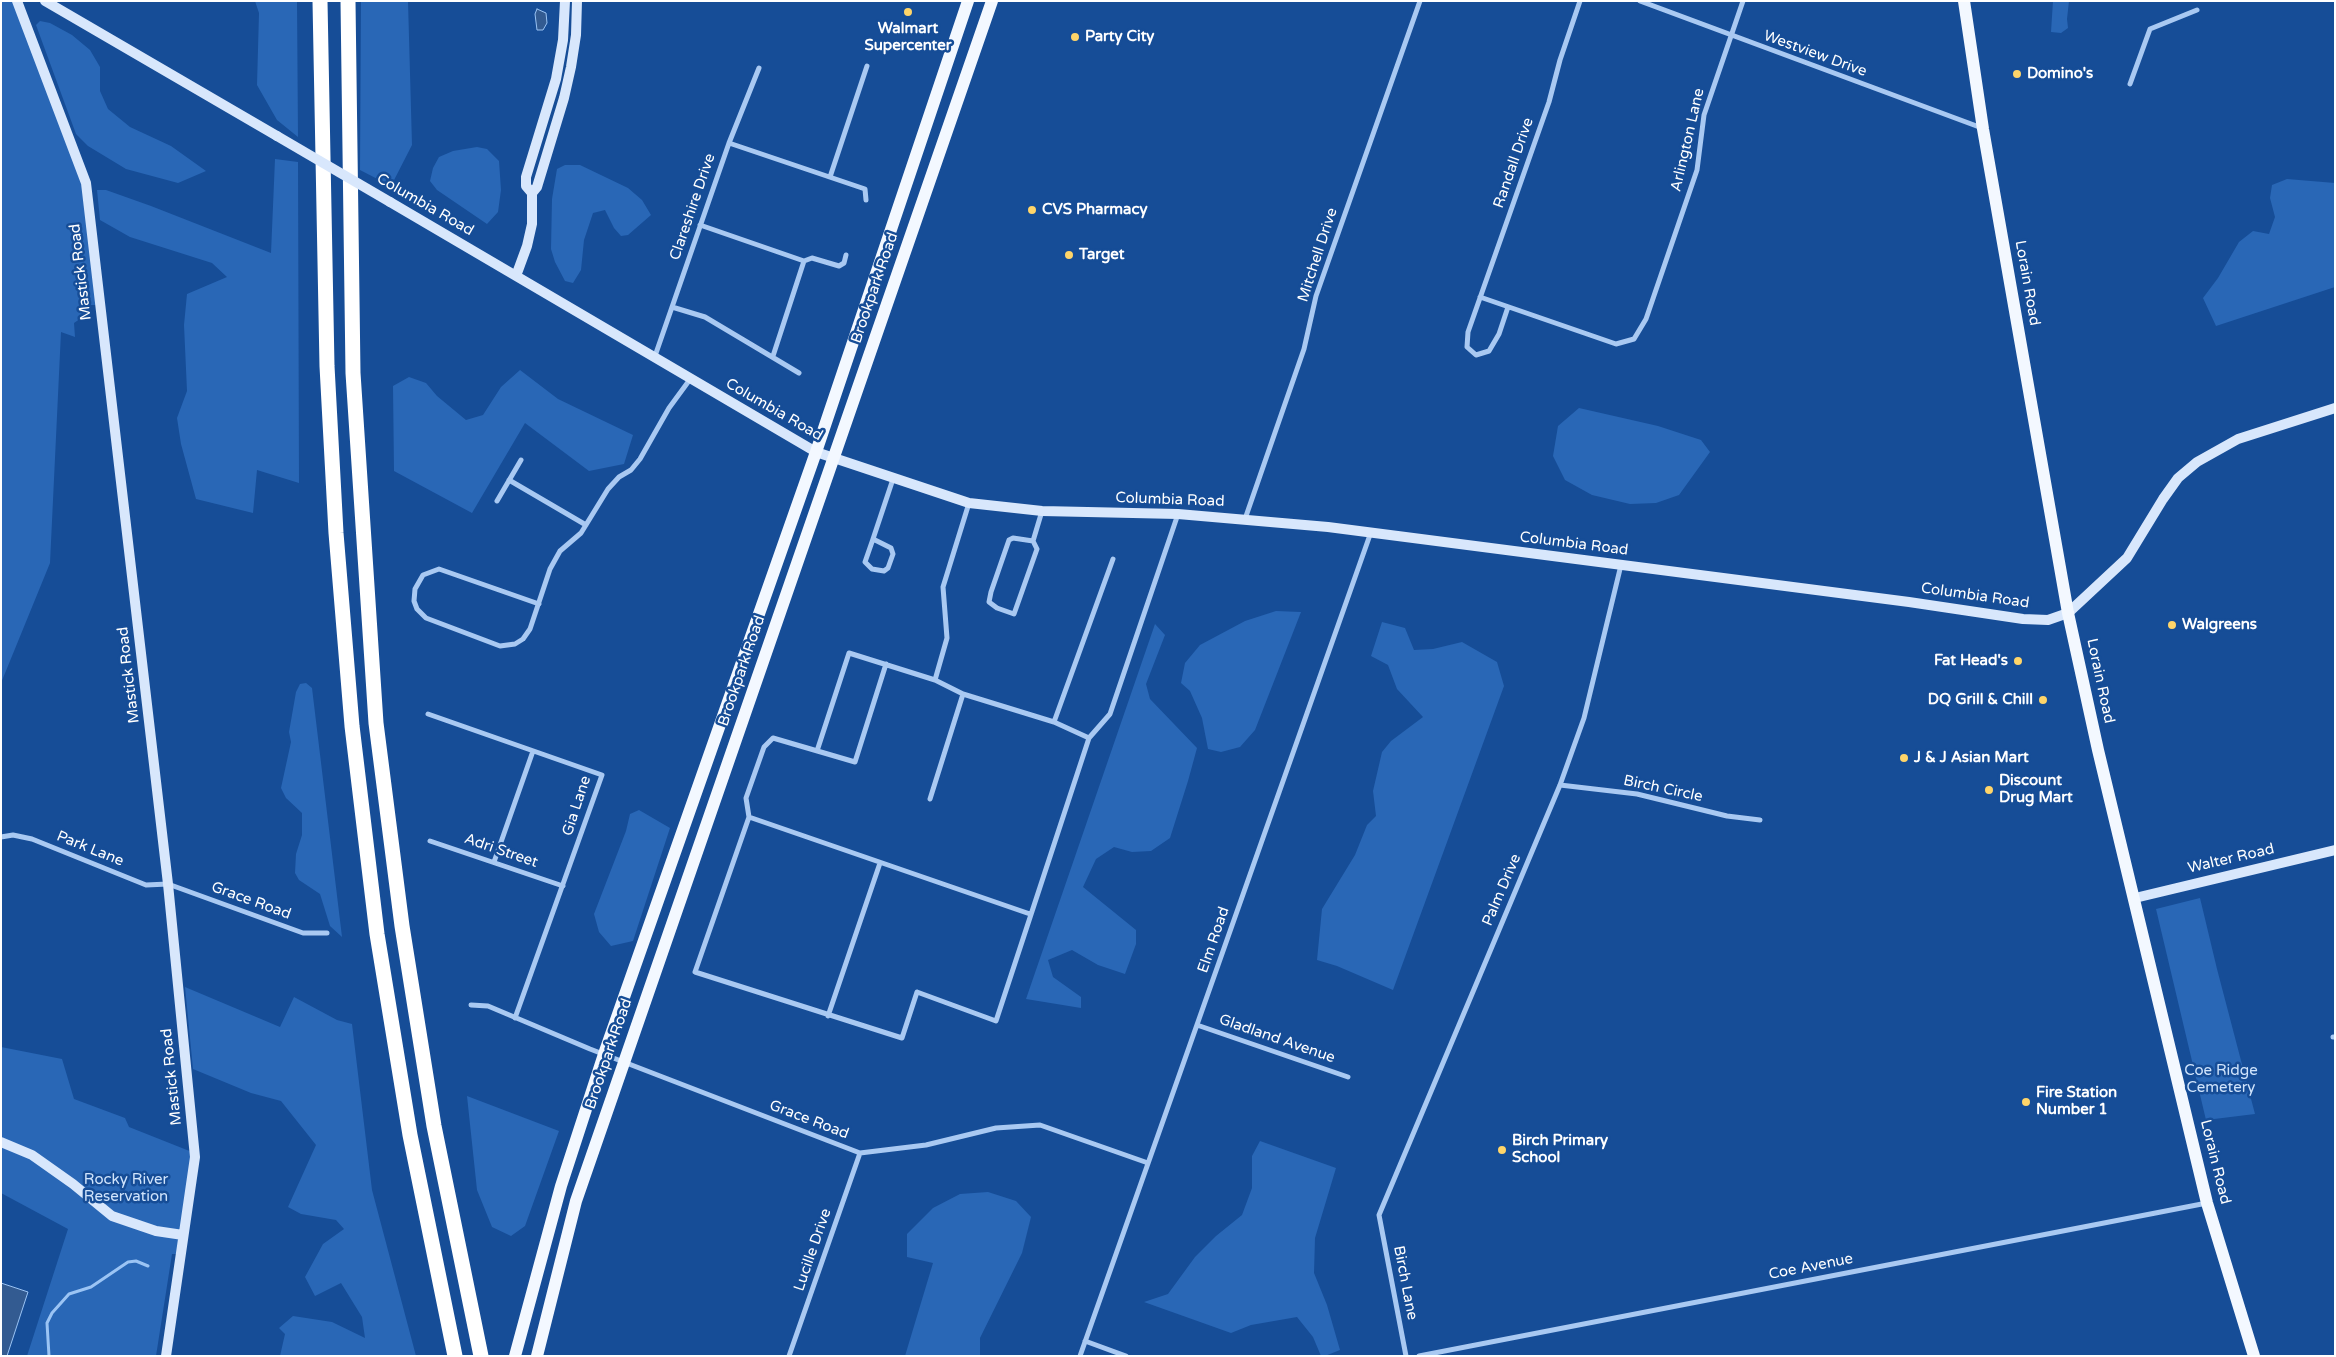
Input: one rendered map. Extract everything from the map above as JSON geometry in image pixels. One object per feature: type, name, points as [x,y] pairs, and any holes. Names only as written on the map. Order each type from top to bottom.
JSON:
[{"type":"highway","points":[[320,1],[327,366],[336,533],[352,726],[378,943],[410,1135],[455,1356]]},
{"type":"highway","points":[[348,1],[353,372],[376,723],[402,926],[434,1126],[482,1356]]},
{"type":"main road","name":"Brookpark Road","points":[[516,1356],[561,1186],[604,1054],[816,452],[968,1]]},
{"type":"main road","name":"Brookpark Road","points":[[537,1356],[576,1201],[992,1]]},
{"type":"main road","name":"Lorain Road","points":[[1964,1],[1983,129],[2068,613],[2098,750],[2207,1203],[2254,1356]]},
{"type":"street","name":"Mastick Road","points":[[17,1],[86,183],[168,884],[195,1157],[166,1356]]},
{"type":"street","name":"Columbia Road","points":[[45,1],[655,356],[816,452],[969,504],[1042,512],[1178,514],[1371,532],[1909,602],[2022,619],[2048,620],[2068,613],[2127,558],[2163,498],[2178,478],[2197,462],[2238,440],[2335,408]]},
{"type":"street","points":[[532,192],[526,186],[526,177],[556,80],[564,40],[566,1]]},
{"type":"street","points":[[516,276],[527,246],[532,224],[532,192],[537,187],[564,98],[576,35],[577,1]]},
{"type":"street","name":"Mitchell Drive","points":[[1245,519],[1304,349],[1316,296],[1420,1]]},
{"type":"street","name":"Randall Drive","points":[[1508,307],[1499,334],[1489,351],[1476,355],[1467,347],[1468,332],[1549,102],[1560,60],[1580,1]]},
{"type":"street","name":"Westview Drive","points":[[1640,1],[1983,129]]},
{"type":"street","name":"Arlington Lane","points":[[1508,307],[1616,344],[1634,339],[1646,319],[1697,170],[1704,115],[1742,1]]},
{"type":"street","points":[[2130,84],[2150,30],[2197,10]]},
{"type":"street","points":[[830,177],[867,66]]},
{"type":"street","name":"Clareshire Drive","points":[[655,356],[700,224],[759,68]]},
{"type":"street","points":[[729,144],[866,189],[866,200]]},
{"type":"street","points":[[700,224],[804,261],[812,258],[840,266],[844,263],[846,255]]},
{"type":"street","points":[[773,356],[804,261]]},
{"type":"street","points":[[1480,297],[1508,307]]},
{"type":"street","points":[[672,307],[705,317],[800,373]]},
{"type":"street","points":[[539,604],[439,568],[423,575],[414,589],[414,601],[417,609],[426,618],[500,646],[515,644],[530,630],[539,604],[554,559],[560,551],[581,533],[608,489],[619,477],[631,470],[640,459],[669,408],[691,378]]},
{"type":"street","points":[[497,501],[521,460]]},
{"type":"street","points":[[873,539],[891,548],[893,554],[888,568],[884,571],[872,568],[865,562],[893,479]]},
{"type":"street","points":[[509,480],[586,525]]},
{"type":"street","points":[[935,680],[947,638],[943,587],[969,504]]},
{"type":"street","points":[[1033,541],[1013,538],[1009,540],[990,592],[989,602],[997,608],[1014,614],[1037,549],[1033,541],[1042,512]]},
{"type":"street","points":[[886,664],[855,762],[773,738],[764,747],[746,798],[749,818],[695,972],[828,1016],[902,1038],[917,992],[996,1021],[1089,738],[1110,714],[1178,514]]},
{"type":"street","name":"Elm Road","points":[[1080,1356],[1371,532]]},
{"type":"street","points":[[1054,722],[1113,559]]},
{"type":"street","name":"Palm Drive","points":[[1379,1215],[1560,785],[1584,718],[1621,566]]},
{"type":"street","points":[[817,751],[849,653],[935,680],[963,694],[1054,722],[1089,738]]},
{"type":"street","points":[[930,799],[963,694]]},
{"type":"street","name":"Gia Lane","points":[[428,714],[602,775],[515,1018]]},
{"type":"street","points":[[494,862],[533,751]]},
{"type":"street","name":"Birch Circle","points":[[1560,785],[1637,794],[1727,816],[1760,820]]},
{"type":"street","points":[[749,818],[1030,914]]},
{"type":"street","name":"Park Lane","points":[[1,837],[13,835],[32,839],[146,885],[168,884]]},
{"type":"street","name":"Adri Street","points":[[430,841],[563,886]]},
{"type":"street","name":"Walter Road","points":[[2135,898],[2335,850]]},
{"type":"street","points":[[828,1016],[880,863]]},
{"type":"street","name":"Grace Road","points":[[168,884],[303,933],[326,933]]},
{"type":"street","name":"Grace Road","points":[[471,1005],[488,1006],[604,1054],[860,1153],[926,1145],[996,1128],[1040,1125],[1148,1164]]},
{"type":"street","name":"Gladland Avenue","points":[[1197,1025],[1348,1077]]},
{"type":"street","points":[[1,1142],[32,1155],[112,1216],[156,1231],[184,1235]]},
{"type":"street","name":"Lucille Drive","points":[[789,1356],[860,1153]]},
{"type":"street","name":"Coe Avenue","points":[[1419,1356],[2207,1203]]},
{"type":"street","name":"Birch Lane","points":[[1379,1215],[1406,1356]]},
{"type":"street","points":[[1085,1341],[1126,1356]]},
{"type":"green space","points":[[1,1],[14,1],[83,182],[97,305],[90,305],[90,312],[74,323],[75,337],[61,332],[50,563],[1,683]]},
{"type":"green space","points":[[255,1],[297,1],[298,137],[277,120],[257,85],[259,13]]},
{"type":"green space","points":[[361,1],[408,1],[412,145],[391,186],[360,170]]},
{"type":"green space","points":[[2053,1],[2069,1],[2068,28],[2061,33],[2051,32]]},
{"type":"green space","points":[[40,21],[50,23],[72,35],[90,50],[100,67],[100,91],[108,109],[130,127],[171,146],[206,171],[178,183],[126,169],[88,146],[76,134],[36,25]]},
{"type":"green space","points":[[477,147],[487,149],[499,161],[501,190],[498,212],[487,224],[437,190],[430,181],[433,168],[439,157],[453,151]]},
{"type":"green space","points":[[275,159],[298,162],[299,483],[257,470],[253,513],[196,499],[181,444],[177,418],[187,391],[184,325],[187,294],[227,277],[212,263],[130,237],[100,220],[97,190],[106,190],[151,206],[271,253]]},
{"type":"green space","points":[[565,165],[580,165],[628,188],[642,200],[651,215],[628,235],[621,236],[614,228],[605,210],[593,213],[584,240],[581,270],[573,283],[565,281],[555,262],[551,249],[552,199],[557,169]]},
{"type":"green space","points":[[2287,179],[2335,183],[2335,287],[2216,326],[2203,298],[2218,278],[2239,242],[2253,231],[2269,234],[2275,217],[2270,198],[2272,185]]},
{"type":"green space","points":[[520,370],[558,399],[633,435],[624,464],[589,471],[525,423],[472,513],[394,471],[393,386],[409,377],[426,383],[437,396],[466,420],[483,415],[501,387]]},
{"type":"green space","points":[[1579,408],[1658,426],[1701,440],[1710,452],[1679,495],[1656,503],[1630,504],[1592,495],[1565,480],[1553,456],[1558,426]]},
{"type":"green space","points":[[1276,611],[1301,612],[1255,730],[1240,747],[1221,752],[1208,749],[1202,718],[1190,691],[1181,683],[1185,663],[1200,645],[1245,621]]},
{"type":"green space","points":[[1382,622],[1405,628],[1414,650],[1433,649],[1462,642],[1497,662],[1504,686],[1393,990],[1337,966],[1317,960],[1322,909],[1355,855],[1367,825],[1376,816],[1373,791],[1382,752],[1391,741],[1423,717],[1397,689],[1388,665],[1371,656]]},
{"type":"green space","points":[[1155,624],[1165,635],[1146,684],[1150,699],[1197,748],[1188,781],[1170,838],[1151,851],[1132,852],[1114,847],[1096,859],[1083,887],[1136,930],[1136,944],[1125,974],[1098,965],[1072,950],[1048,960],[1053,977],[1081,997],[1081,1008],[1026,999]]},
{"type":"green space","points":[[306,683],[312,688],[342,937],[330,926],[320,894],[299,880],[295,873],[296,854],[302,835],[302,813],[286,798],[281,788],[291,742],[289,732],[296,692],[300,684]]},
{"type":"green space","points":[[639,810],[670,828],[633,941],[611,946],[599,932],[594,914],[626,831],[630,814]]},
{"type":"green space","name":"Coe Ridge Cemetery","points":[[2200,898],[2255,1114],[2206,1120],[2156,909]]},
{"type":"green space","points":[[185,987],[280,1027],[294,997],[337,1020],[352,1024],[372,1190],[416,1356],[280,1356],[285,1334],[279,1328],[293,1316],[332,1322],[365,1338],[362,1317],[341,1283],[315,1296],[305,1277],[323,1244],[344,1229],[336,1220],[301,1214],[288,1207],[316,1145],[281,1101],[251,1093],[193,1069]]},
{"type":"green space","name":"Rocky River Reservation","points":[[1,1047],[62,1059],[74,1099],[125,1118],[129,1127],[192,1152],[178,1254],[172,1254],[156,1356],[27,1356],[68,1229],[1,1193]]},
{"type":"green space","points":[[467,1096],[559,1131],[525,1226],[511,1236],[492,1227],[477,1190]]},
{"type":"green space","points":[[1260,1141],[1336,1168],[1315,1238],[1314,1273],[1327,1305],[1340,1350],[1325,1356],[1321,1356],[1313,1337],[1297,1317],[1251,1325],[1231,1333],[1144,1302],[1168,1294],[1195,1257],[1216,1236],[1242,1215],[1252,1188],[1252,1156]]},
{"type":"green space","points":[[988,1192],[1016,1201],[1031,1217],[1022,1253],[980,1338],[980,1356],[905,1356],[933,1263],[907,1257],[907,1234],[933,1208],[960,1194]]},
{"type":"shaded area","points":[[537,9],[546,13],[547,23],[543,30],[537,30],[535,14]]},
{"type":"shaded area","points":[[1,1283],[28,1292],[7,1356],[1,1356]]},
{"type":"waterway","points":[[49,1356],[47,1323],[52,1313],[69,1294],[91,1287],[128,1262],[136,1261],[148,1266]]},
{"type":"place","name":"Walmart Supercenter","points":[[908,12]]},
{"type":"place","name":"Party City","points":[[1075,37]]},
{"type":"place","name":"Domino's","points":[[2017,74]]},
{"type":"place","name":"CVS Pharmacy","points":[[1032,210]]},
{"type":"place","name":"Target","points":[[1069,255]]},
{"type":"place","name":"Walgreens","points":[[2172,625]]},
{"type":"place","name":"Fat Head's","points":[[2018,661]]},
{"type":"place","name":"DQ Grill & Chill","points":[[2043,700]]},
{"type":"place","name":"J & J Asian Mart","points":[[1904,758]]},
{"type":"place","name":"Discount Drug Mart","points":[[1989,790]]},
{"type":"place","name":"Fire Station Number 1","points":[[2026,1102]]},
{"type":"place","name":"Birch Primary School","points":[[1502,1150]]}]
